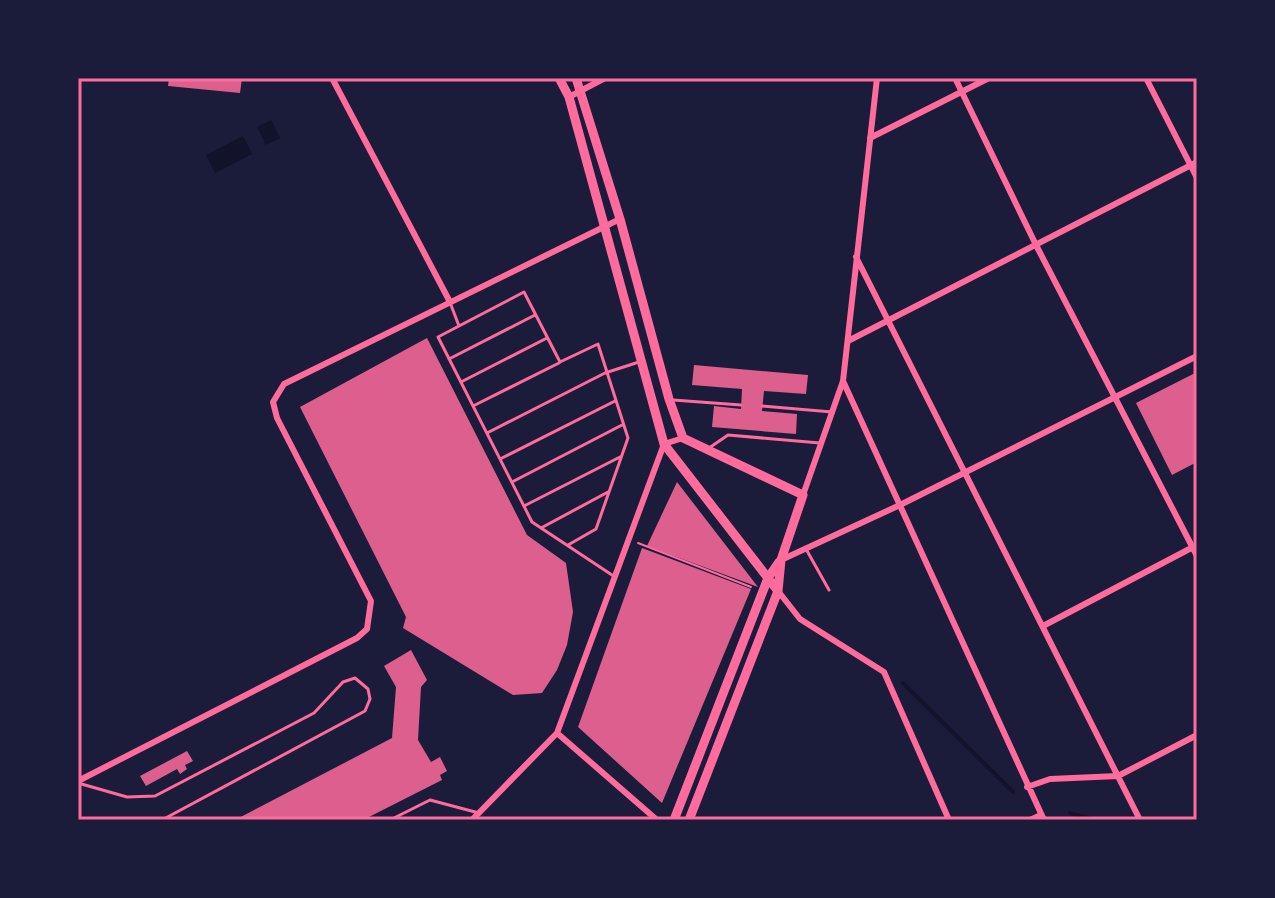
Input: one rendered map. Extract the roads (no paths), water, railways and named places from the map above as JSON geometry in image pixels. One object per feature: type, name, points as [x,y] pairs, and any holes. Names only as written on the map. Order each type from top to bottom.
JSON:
[{"type":"main road","points":[[559,78],[569,97],[606,225],[664,444],[778,591]]},
{"type":"main road","points":[[576,78],[683,438],[803,495],[781,560],[778,591],[689,820]]},
{"type":"main road","points":[[674,820],[768,578],[781,560]]},
{"type":"street","points":[[332,78],[450,302]]},
{"type":"street","points":[[569,97],[605,78]]},
{"type":"street","points":[[803,495],[843,381],[877,78]]},
{"type":"street","points":[[955,78],[1036,245],[1195,546],[1197,556]]},
{"type":"street","points":[[870,138],[989,78]]},
{"type":"street","points":[[1146,78],[1194,164],[1197,178]]},
{"type":"street","points":[[848,341],[1194,164]]},
{"type":"street","points":[[78,782],[357,638],[367,629],[371,618],[371,601],[277,418],[273,402],[284,384],[620,219]]},
{"type":"street","points":[[856,257],[1140,820]]},
{"type":"street","points":[[781,560],[900,505],[1197,356]]},
{"type":"street","points":[[843,381],[1042,817],[1030,820]]},
{"type":"street","points":[[472,820],[557,733],[664,444],[683,438]]},
{"type":"street","points":[[1043,626],[1195,546]]},
{"type":"street","points":[[778,591],[800,619],[884,672],[949,820]]},
{"type":"street","points":[[557,733],[657,820]]},
{"type":"street","points":[[1027,787],[1050,779],[1118,776],[1197,735]]},
{"type":"lane","points":[[560,362],[524,292],[438,337],[532,522],[615,577]]},
{"type":"lane","points":[[450,302],[459,326]]},
{"type":"lane","points":[[449,359],[536,315]]},
{"type":"lane","points":[[461,382],[548,338]]},
{"type":"lane","points":[[473,406],[598,344],[628,438],[596,529],[568,545]]},
{"type":"lane","points":[[487,433],[605,373],[642,361]]},
{"type":"lane","points":[[669,399],[741,405]]},
{"type":"lane","points":[[500,459],[615,401]]},
{"type":"lane","points":[[762,406],[832,412]]},
{"type":"lane","points":[[512,482],[623,424]]},
{"type":"lane","points":[[705,450],[728,435],[820,443]]},
{"type":"lane","points":[[524,506],[622,456]]},
{"type":"lane","points":[[541,528],[610,490]]},
{"type":"lane","points":[[806,549],[829,590]]},
{"type":"lane","points":[[78,782],[127,797],[155,796],[314,713],[343,682],[355,678],[368,689],[370,699],[365,711],[162,820]]},
{"type":"lane","points":[[390,820],[430,800],[479,813]]},
{"type":"waterway","points":[[903,683],[1013,792]]},
{"type":"waterway","points":[[1070,813],[1095,820]]}]
